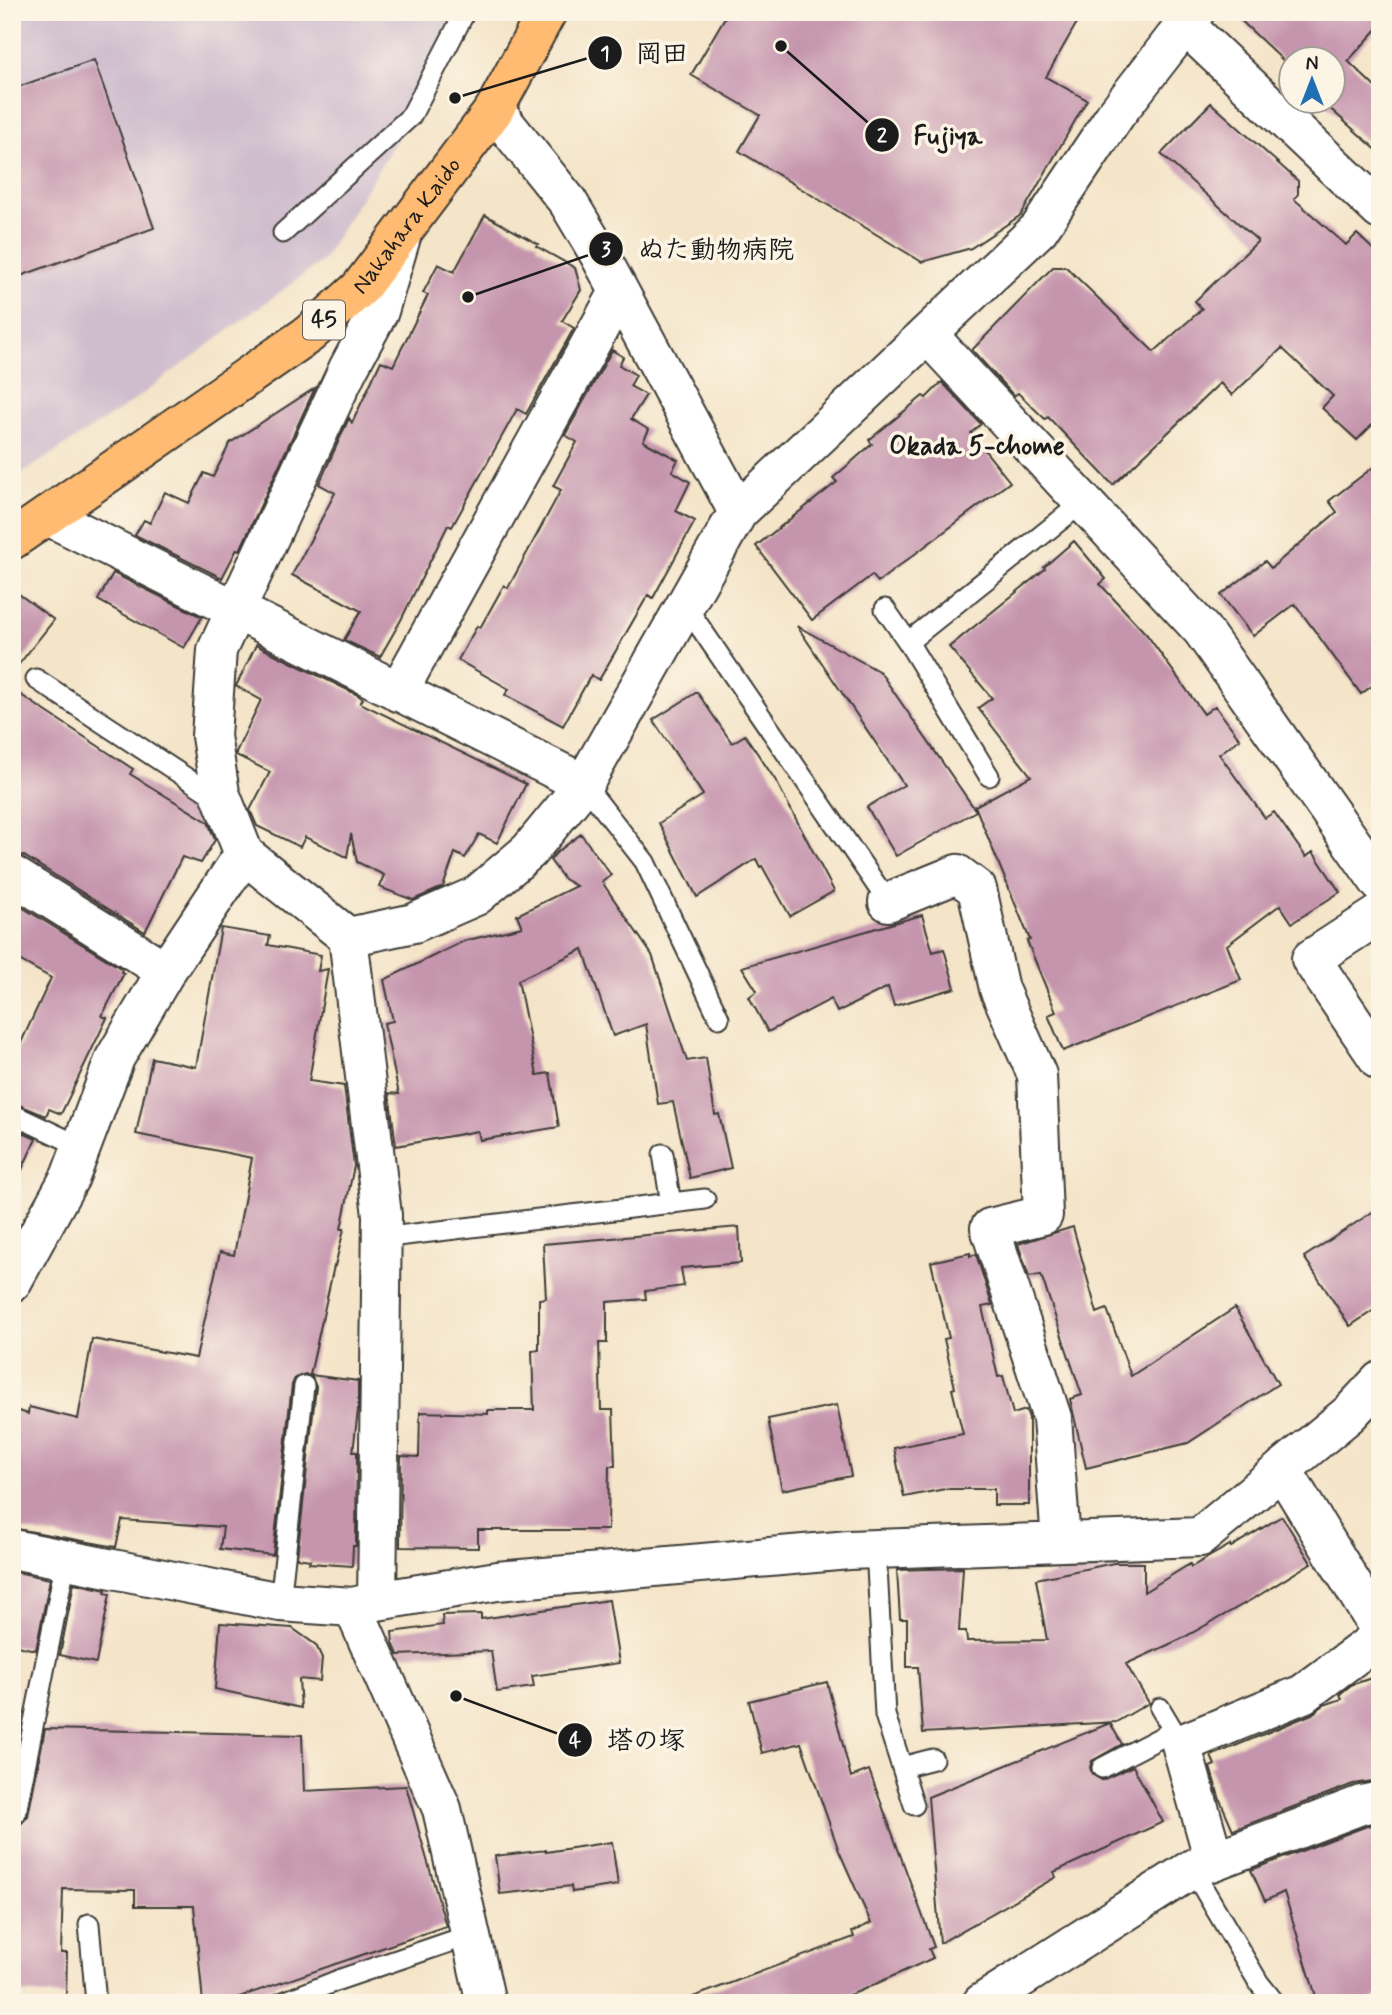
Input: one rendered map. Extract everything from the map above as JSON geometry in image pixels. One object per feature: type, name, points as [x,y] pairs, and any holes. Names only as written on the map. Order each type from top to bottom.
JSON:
[{"type":"main road","name":"Nakahara Kaido","points":[[12,540],[309,334],[360,288],[494,110],[547,12]]},
{"type":"street","points":[[348,937],[414,923],[476,896],[529,851],[584,784],[738,512],[1038,229],[1116,114],[1189,18],[1380,210]]},
{"type":"street","points":[[494,110],[568,202],[738,512]]},
{"type":"street","points":[[401,237],[379,311],[348,369],[217,650],[211,736],[223,802],[244,854],[348,937],[382,1215],[365,1604],[442,1809],[486,2003]]},
{"type":"street","points":[[398,692],[619,292]]},
{"type":"street","points":[[928,335],[1202,630],[1380,883]]},
{"type":"street","points":[[48,516],[584,784]]},
{"type":"street","points":[[12,1282],[70,1177],[115,1058],[166,971],[244,854]]},
{"type":"street","points":[[888,902],[957,874],[977,889],[999,989],[1037,1075],[1043,1215],[990,1228],[1052,1418],[1061,1542]]},
{"type":"street","points":[[12,875],[166,971]]},
{"type":"street","points":[[1380,914],[1311,960],[1380,1061]]},
{"type":"street","points":[[12,1549],[280,1602],[365,1604],[497,1581],[876,1549],[1200,1537],[1349,1414],[1380,1381]]},
{"type":"street","points":[[1282,1469],[1380,1630]]},
{"type":"street","points":[[1203,1864],[1177,1737],[1303,1694],[1380,1637]]},
{"type":"street","points":[[982,2003],[1203,1864],[1361,1805],[1380,1801]]},
{"type":"lane","points":[[283,233],[411,116],[465,12]]},
{"type":"lane","points":[[908,642],[1083,502]]},
{"type":"lane","points":[[685,605],[888,902]]},
{"type":"lane","points":[[885,609],[989,776]]},
{"type":"lane","points":[[36,679],[223,802]]},
{"type":"lane","points":[[584,784],[645,862],[719,1018]]},
{"type":"lane","points":[[12,1114],[82,1147]]},
{"type":"lane","points":[[663,1154],[671,1204]]},
{"type":"lane","points":[[381,1238],[705,1199]]},
{"type":"lane","points":[[280,1602],[304,1386]]},
{"type":"lane","points":[[876,1549],[885,1715],[914,1805]]},
{"type":"lane","points":[[16,1813],[66,1559]]},
{"type":"lane","points":[[1102,1768],[1177,1737],[1160,1708]]},
{"type":"lane","points":[[902,1767],[933,1759]]},
{"type":"lane","points":[[1203,1864],[1259,1983],[1275,2003]]},
{"type":"lane","points":[[89,1924],[96,2003]]},
{"type":"lane","points":[[281,2003],[341,1979],[470,1935]]},
{"type":"shaded area","points":[[12,12],[475,12],[322,261],[129,404],[12,480]]},
{"type":"building","points":[[728,12],[1083,12],[1046,77],[1087,100],[1021,215],[971,248],[922,262],[739,151],[760,115],[691,75]]},
{"type":"building","points":[[1232,12],[1380,12],[1380,26],[1348,61],[1380,92],[1380,153],[1338,116],[1346,116],[1346,46],[1276,46],[1276,54]]},
{"type":"building","points":[[94,60],[154,228],[12,279],[12,89]]},
{"type":"building","points":[[1211,103],[1298,181],[1298,194],[1294,199],[1346,245],[1357,234],[1380,256],[1380,417],[1357,440],[1322,408],[1333,396],[1282,348],[1232,395],[1220,383],[1113,485],[1048,417],[1045,419],[1018,393],[1014,396],[972,350],[1053,267],[1066,267],[1154,352],[1202,309],[1195,301],[1258,241],[1161,154]]},
{"type":"building","points":[[485,215],[575,268],[581,290],[562,321],[574,328],[526,414],[517,409],[452,527],[448,525],[380,657],[344,640],[361,611],[292,575],[335,493],[319,484],[349,418],[352,423],[381,361],[393,366],[428,295],[423,293],[438,264],[454,272]]},
{"type":"building","points":[[612,350],[623,357],[619,365],[636,375],[630,386],[646,395],[631,419],[649,430],[643,441],[678,460],[672,471],[690,482],[676,511],[695,521],[653,598],[648,595],[599,680],[591,675],[563,726],[505,695],[509,689],[458,660],[504,585],[508,588],[561,490],[553,486],[577,442],[565,435]]},
{"type":"building","points":[[942,382],[981,424],[971,433],[1010,482],[878,582],[872,575],[812,620],[756,546],[837,482],[833,478],[872,444],[869,440],[923,396],[926,398]]},
{"type":"building","points":[[315,388],[240,550],[237,549],[222,578],[135,535],[144,520],[150,523],[165,492],[189,503],[204,473],[213,477],[230,443]]},
{"type":"building","points":[[1380,462],[1380,680],[1361,694],[1295,604],[1253,636],[1221,595],[1265,561],[1271,568],[1337,512],[1329,501]]},
{"type":"building","points":[[1074,541],[1106,579],[1100,584],[1147,635],[1204,714],[1215,706],[1240,739],[1219,754],[1265,818],[1274,812],[1306,857],[1313,852],[1340,892],[1292,923],[1280,905],[1227,945],[1241,980],[1063,1051],[1048,1015],[1056,1012],[1027,941],[1030,940],[975,806],[1031,776],[978,708],[992,698],[949,647],[1045,569],[1044,567]]},
{"type":"building","points":[[113,573],[202,617],[184,648],[98,600]]},
{"type":"building","points":[[12,589],[54,620],[12,673]]},
{"type":"building","points":[[797,626],[880,672],[976,811],[896,856],[867,807],[904,785]]},
{"type":"building","points":[[256,645],[358,695],[363,699],[360,703],[526,784],[497,843],[479,834],[465,858],[455,853],[443,887],[413,900],[379,887],[384,875],[357,862],[351,834],[347,857],[305,837],[300,847],[257,826],[250,810],[270,772],[236,755],[261,700],[236,686]]},
{"type":"building","points":[[12,689],[133,769],[130,774],[208,822],[215,840],[201,863],[182,857],[145,932],[24,856],[12,853]]},
{"type":"building","points":[[697,692],[732,743],[745,735],[776,781],[834,891],[790,916],[756,859],[697,897],[659,823],[703,795],[653,720]]},
{"type":"building","points":[[581,834],[611,875],[602,882],[652,955],[687,1061],[706,1058],[715,1115],[719,1114],[731,1168],[690,1178],[673,1102],[658,1104],[646,1024],[613,1036],[583,949],[518,980],[537,1075],[550,1073],[559,1127],[480,1140],[478,1131],[396,1146],[389,1093],[399,1094],[384,1023],[393,1021],[384,980],[464,941],[522,927],[517,915],[576,886],[564,879],[550,860]]},
{"type":"building","points":[[12,901],[122,969],[121,972],[124,973],[102,1016],[107,1018],[61,1114],[49,1109],[46,1116],[12,1102],[12,1062],[51,978],[12,956]]},
{"type":"building","points":[[922,915],[933,952],[944,949],[955,988],[894,1006],[888,987],[837,1012],[831,999],[768,1032],[749,997],[757,991],[742,967]]},
{"type":"building","points":[[221,928],[270,936],[268,945],[321,955],[318,971],[328,969],[309,1081],[344,1086],[354,1166],[341,1229],[344,1229],[310,1375],[358,1381],[353,1452],[357,1452],[356,1546],[353,1546],[352,1566],[309,1563],[310,1560],[297,1558],[316,1387],[312,1377],[305,1374],[295,1378],[292,1385],[273,1555],[220,1549],[223,1527],[122,1520],[116,1547],[12,1528],[12,1409],[28,1414],[29,1407],[78,1419],[92,1339],[196,1358],[220,1252],[234,1255],[252,1158],[136,1134],[152,1058],[196,1067]]},
{"type":"building","points":[[12,1128],[36,1139],[12,1191]]},
{"type":"building","points":[[1380,1207],[1380,1306],[1350,1326],[1304,1257]]},
{"type":"building","points":[[739,1227],[741,1263],[681,1268],[684,1286],[645,1291],[646,1299],[607,1302],[607,1343],[599,1343],[601,1410],[613,1410],[615,1466],[609,1466],[608,1530],[478,1530],[478,1548],[400,1547],[401,1456],[419,1457],[420,1412],[488,1414],[488,1410],[534,1410],[532,1351],[539,1350],[539,1299],[546,1298],[543,1244]]},
{"type":"building","points":[[1073,1227],[1097,1313],[1107,1309],[1131,1376],[1235,1308],[1278,1384],[1188,1443],[1086,1468],[1070,1399],[1082,1395],[1041,1275],[1029,1277],[1018,1244]]},
{"type":"building","points":[[970,1253],[970,1256],[976,1254],[992,1305],[982,1307],[998,1377],[1003,1376],[1013,1414],[1026,1410],[1029,1418],[1029,1505],[994,1505],[994,1489],[945,1489],[904,1497],[894,1448],[963,1434],[944,1339],[949,1338],[931,1262]]},
{"type":"building","points":[[837,1405],[851,1476],[782,1490],[768,1419]]},
{"type":"building","points":[[1282,1516],[1311,1563],[1181,1639],[1126,1664],[1149,1703],[1116,1722],[923,1733],[918,1667],[907,1667],[907,1619],[900,1619],[897,1570],[963,1568],[959,1631],[966,1631],[967,1641],[1047,1640],[1036,1579],[1114,1563],[1144,1563],[1144,1592],[1190,1564],[1191,1567],[1230,1545],[1231,1547]]},
{"type":"building","points":[[12,1571],[50,1579],[36,1650],[12,1645]]},
{"type":"building","points":[[74,1583],[106,1590],[105,1593],[110,1594],[96,1663],[60,1655]]},
{"type":"building","points":[[609,1600],[619,1663],[532,1676],[534,1687],[497,1692],[491,1651],[398,1655],[393,1643],[392,1632],[443,1625],[442,1615],[481,1614],[481,1619]]},
{"type":"building","points":[[220,1623],[292,1628],[316,1645],[322,1658],[320,1681],[299,1679],[301,1708],[215,1689]]},
{"type":"building","points":[[1380,1675],[1380,1780],[1353,1784],[1233,1830],[1210,1767],[1215,1765],[1211,1756],[1312,1714],[1324,1705],[1342,1699],[1340,1694],[1351,1685]]},
{"type":"building","points":[[827,1682],[851,1777],[869,1770],[934,1947],[929,1949],[933,1958],[827,2003],[685,2003],[685,2000],[854,1937],[852,1932],[871,1923],[839,1851],[801,1743],[762,1753],[749,1701]]},
{"type":"building","points":[[1110,1723],[1122,1744],[1092,1761],[1092,1774],[1102,1780],[1133,1766],[1163,1822],[1054,1872],[1056,1877],[940,1943],[928,1797]]},
{"type":"building","points":[[45,1729],[302,1735],[304,1791],[406,1786],[446,1926],[222,2003],[203,2003],[194,1906],[135,1906],[135,1890],[63,1889],[61,1953],[67,1953],[66,1996],[13,1993],[15,1941],[12,1941],[12,1824],[21,1824],[28,1816]]},
{"type":"building","points":[[1380,1823],[1380,1994],[1367,2003],[1318,2003],[1284,1892],[1265,1901],[1251,1870]]},
{"type":"building","points":[[612,1842],[618,1885],[572,1892],[571,1886],[500,1894],[495,1856]]},
{"type":"place","name":"Fujiya","points":[[781,46]]},
{"type":"place","name":"岡田","points":[[455,98]]},
{"type":"place","name":"ぬた動物病院","points":[[468,297]]},
{"type":"place","name":"塔の塚","points":[[456,1696]]},
{"type":"district","name":"Okada 5-chome","points":[[977,447]]}]
